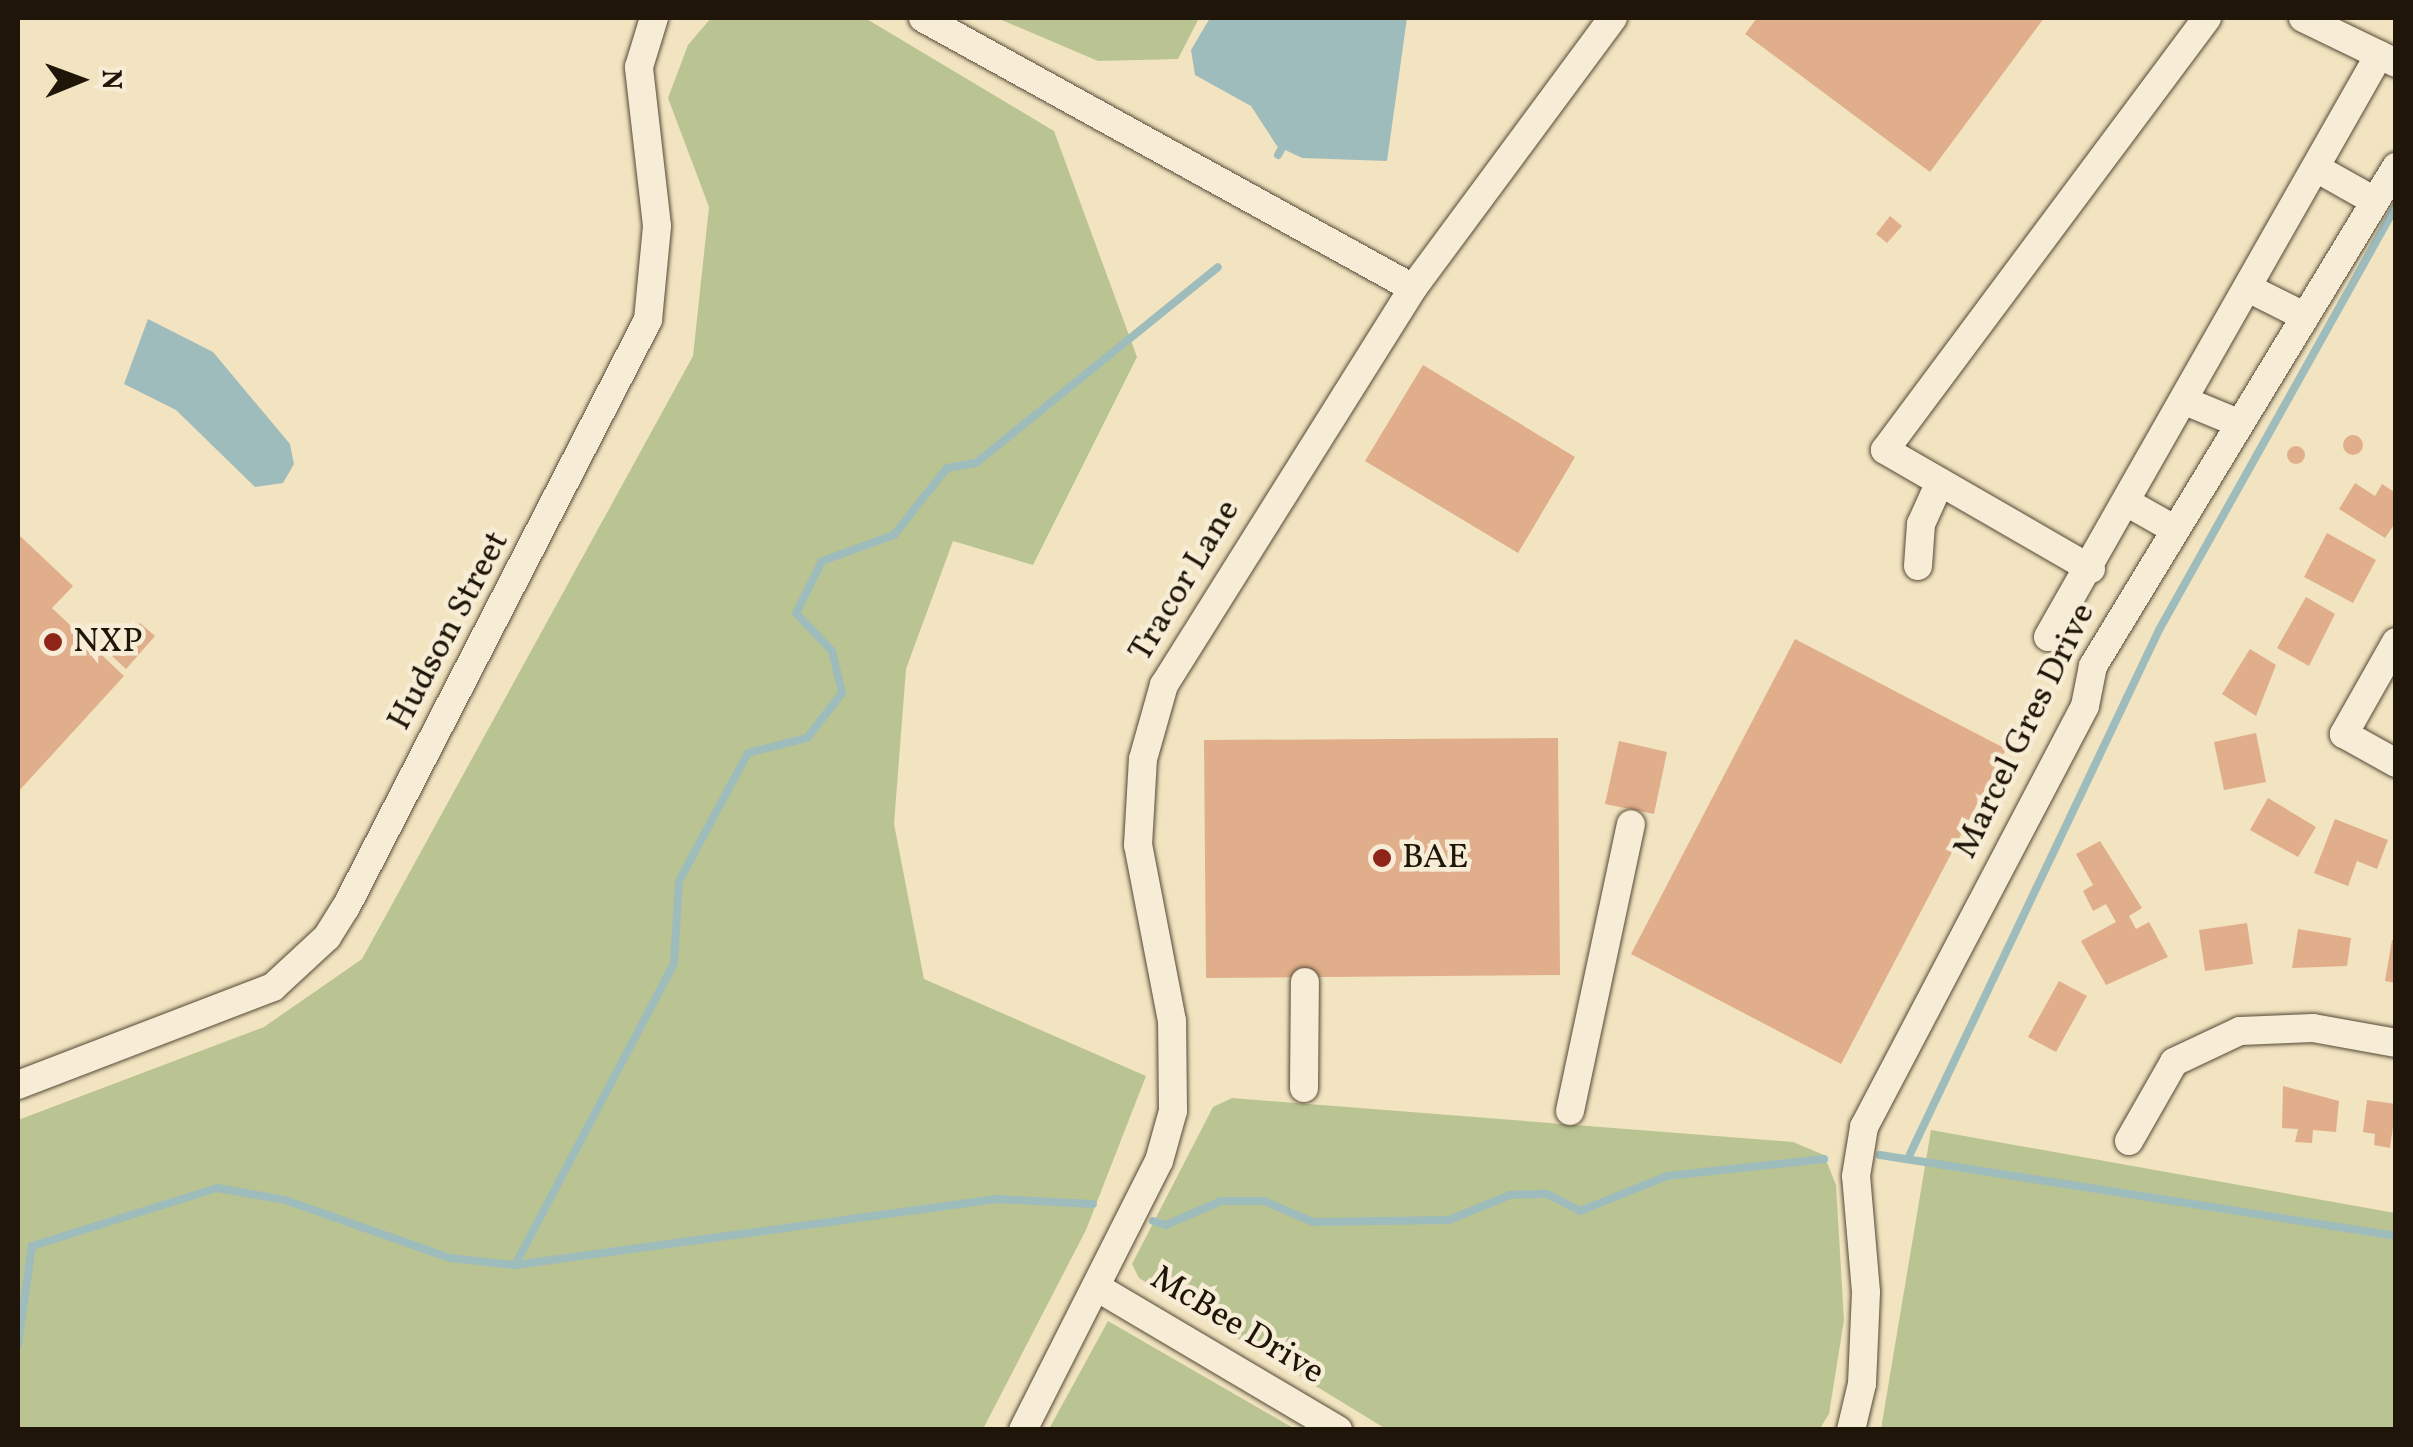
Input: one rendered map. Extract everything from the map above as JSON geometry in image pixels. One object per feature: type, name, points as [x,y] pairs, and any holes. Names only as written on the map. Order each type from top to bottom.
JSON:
[{"type":"street","name":"Hudson Street","points":[[18,1085],[273,987],[327,937],[346,907],[648,320],[658,226],[639,67],[654,18]]},
{"type":"street","points":[[923,18],[1412,288]]},
{"type":"street","name":"Tracor Lane","points":[[1023,1430],[1159,1161],[1173,1111],[1172,1021],[1138,846],[1153,717],[1176,663],[1412,288],[1613,18]]},
{"type":"street","points":[[2091,569],[1885,450],[2206,18]]},
{"type":"street","points":[[2048,637],[2091,569],[2316,168],[2388,59],[2304,18]]},
{"type":"street","points":[[2316,168],[2371,199]]},
{"type":"street","name":"Marcel Gres Drive","points":[[1851,1430],[1863,1366],[1856,1176],[1864,1127],[2085,706],[2093,666],[2371,199],[2396,168]]},
{"type":"street","points":[[2248,288],[2302,315]]},
{"type":"street","points":[[2185,401],[2238,423]]},
{"type":"street","points":[[1918,566],[1921,524],[1940,482]]},
{"type":"street","points":[[2128,503],[2174,529]]},
{"type":"street","points":[[2396,642],[2344,734],[2396,763]]},
{"type":"street","points":[[1570,1111],[1631,824]]},
{"type":"street","points":[[1304,1088],[1306,982]]},
{"type":"street","points":[[2129,1141],[2174,1062],[2240,1031],[2313,1028],[2396,1043]]},
{"type":"street","name":"McBee Drive","points":[[1098,1288],[1338,1430]]},
{"type":"green space","points":[[711,18],[865,18],[1054,131],[1137,357],[1033,565],[953,541],[906,669],[894,824],[924,979],[1146,1076],[1086,1230],[983,1429],[18,1429],[18,1120],[264,1027],[362,959],[693,356],[709,207],[668,98],[688,45]]},
{"type":"green space","points":[[997,18],[1199,18],[1178,59],[1098,61]]},
{"type":"green space","points":[[1232,1098],[1793,1142],[1824,1155],[1836,1185],[1844,1320],[1829,1414],[1819,1430],[1386,1429],[1139,1278],[1132,1264],[1213,1107]]},
{"type":"green space","points":[[1931,1130],[2395,1213],[2395,1429],[1881,1429]]},
{"type":"green space","points":[[1108,1321],[1295,1429],[1049,1429]]},
{"type":"water","points":[[1210,18],[1407,18],[1387,161],[1302,158],[1277,146],[1251,106],[1195,75],[1191,50]]},
{"type":"water","points":[[148,319],[213,352],[290,444],[294,464],[283,483],[255,487],[176,410],[124,384]]},
{"type":"building","points":[[1757,18],[2044,18],[1930,172],[1745,34]]},
{"type":"building","points":[[1890,216],[1902,226],[1887,243],[1876,234]]},
{"type":"building","points":[[1423,365],[1575,457],[1518,553],[1365,461]]},
{"type":"building","points":[[2349,435],[2357,435],[2363,445],[2357,455],[2349,455],[2343,449],[2343,441]]},
{"type":"building","points":[[2296,446],[2305,455],[2296,464],[2287,455]]},
{"type":"building","points":[[2355,483],[2375,496],[2382,484],[2396,493],[2396,522],[2385,538],[2339,509]]},
{"type":"building","points":[[2327,533],[2376,560],[2353,603],[2304,577]]},
{"type":"building","name":"NXP","points":[[18,534],[73,586],[52,608],[124,676],[18,792]]},
{"type":"building","points":[[2306,597],[2335,614],[2309,666],[2277,648]]},
{"type":"building","points":[[140,623],[155,636],[126,669],[112,656]]},
{"type":"building","points":[[1795,639],[2006,749],[1841,1064],[1631,954]]},
{"type":"building","points":[[2250,649],[2276,665],[2256,716],[2222,694]]},
{"type":"building","points":[[2256,733],[2266,782],[2224,790],[2214,742]]},
{"type":"building","name":"BAE","points":[[1558,738],[1560,975],[1206,978],[1204,740]]},
{"type":"building","points":[[1619,741],[1667,752],[1654,814],[1605,804]]},
{"type":"building","points":[[2268,798],[2316,827],[2298,857],[2250,830]]},
{"type":"building","points":[[2335,819],[2388,840],[2377,869],[2357,861],[2348,886],[2314,873]]},
{"type":"building","points":[[2100,841],[2142,908],[2129,916],[2136,929],[2149,922],[2168,957],[2106,985],[2081,941],[2116,922],[2106,904],[2093,911],[2083,891],[2093,885],[2076,854]]},
{"type":"building","points":[[2247,923],[2253,964],[2205,971],[2199,930]]},
{"type":"building","points":[[2298,929],[2351,938],[2347,966],[2292,968]]},
{"type":"building","points":[[2392,940],[2396,941],[2396,983],[2385,981]]},
{"type":"building","points":[[2059,981],[2087,996],[2056,1052],[2028,1037]]},
{"type":"building","points":[[2283,1086],[2339,1101],[2336,1132],[2313,1130],[2312,1143],[2295,1142],[2298,1129],[2282,1128]]},
{"type":"building","points":[[2367,1100],[2396,1104],[2390,1148],[2374,1145],[2375,1134],[2363,1132]]},
{"type":"waterway","points":[[1278,155],[1287,139]]},
{"type":"waterway","points":[[1910,1154],[2159,630],[2396,206]]},
{"type":"waterway","points":[[515,1265],[674,963],[679,881],[748,753],[807,738],[842,693],[832,651],[796,613],[822,561],[894,535],[947,468],[976,463],[1218,267]]},
{"type":"waterway","points":[[1880,1155],[2396,1236]]},
{"type":"waterway","points":[[1153,1221],[1166,1225],[1221,1201],[1264,1201],[1313,1222],[1449,1220],[1510,1195],[1547,1194],[1580,1211],[1667,1176],[1824,1159]]},
{"type":"waterway","points":[[18,1345],[32,1246],[217,1188],[285,1200],[450,1258],[515,1265],[996,1199],[1093,1204]]},
{"type":"place","name":"NXP","points":[[53,642]]},
{"type":"place","name":"BAE","points":[[1382,858]]}]
